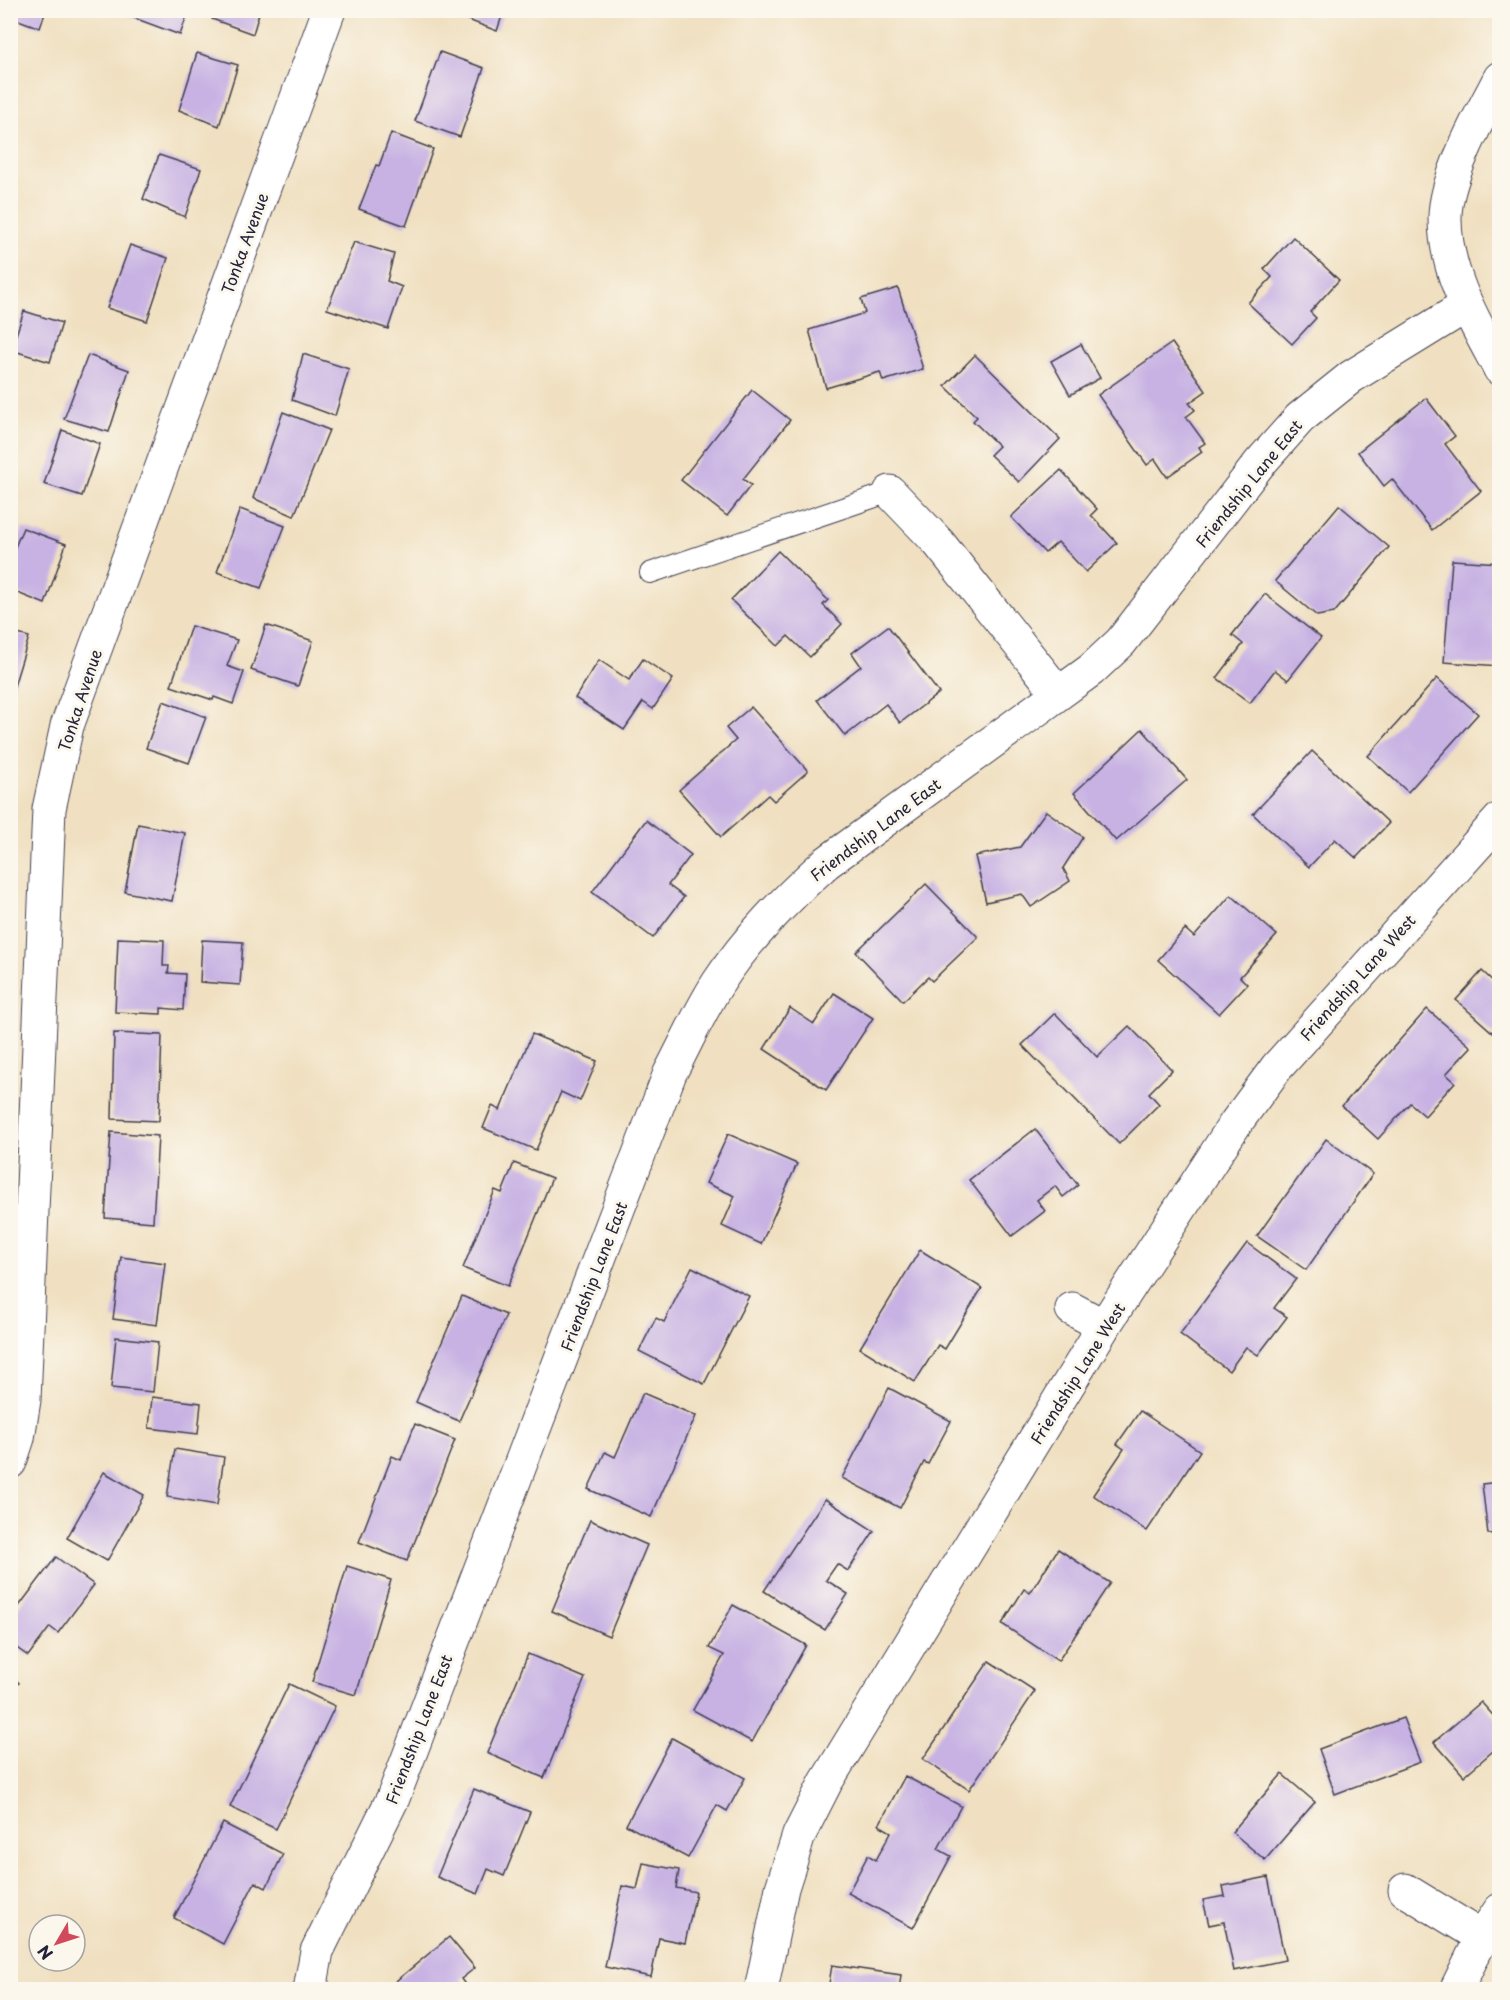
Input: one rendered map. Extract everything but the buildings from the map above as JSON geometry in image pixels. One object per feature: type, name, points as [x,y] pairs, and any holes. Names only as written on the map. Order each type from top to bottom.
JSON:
[{"type":"street","name":"Tonka Avenue","points":[[10,1462],[18,1437],[24,1400],[19,1330],[49,809],[67,726],[328,10]]},
{"type":"street","points":[[1500,78],[1463,152],[1451,186],[1444,217],[1447,248],[1466,306],[1500,369]]},
{"type":"street","name":"Friendship Lane East","points":[[310,1989],[317,1952],[393,1798],[670,1073],[718,984],[751,939],[789,897],[826,863],[1091,670],[1121,642],[1259,464],[1300,418],[1352,377],[1466,306]]},
{"type":"street","points":[[890,492],[938,542],[1058,693]]},
{"type":"street","name":"Friendship Lane West","points":[[761,1989],[782,1888],[799,1835],[826,1782],[1104,1326],[1235,1124],[1276,1067],[1500,819]]},
{"type":"street","points":[[1072,1309],[1104,1326]]},
{"type":"street","points":[[1406,1890],[1482,1938]]},
{"type":"street","points":[[1456,1989],[1482,1938],[1500,1910]]},
{"type":"lane","points":[[650,573],[890,492]]}]
